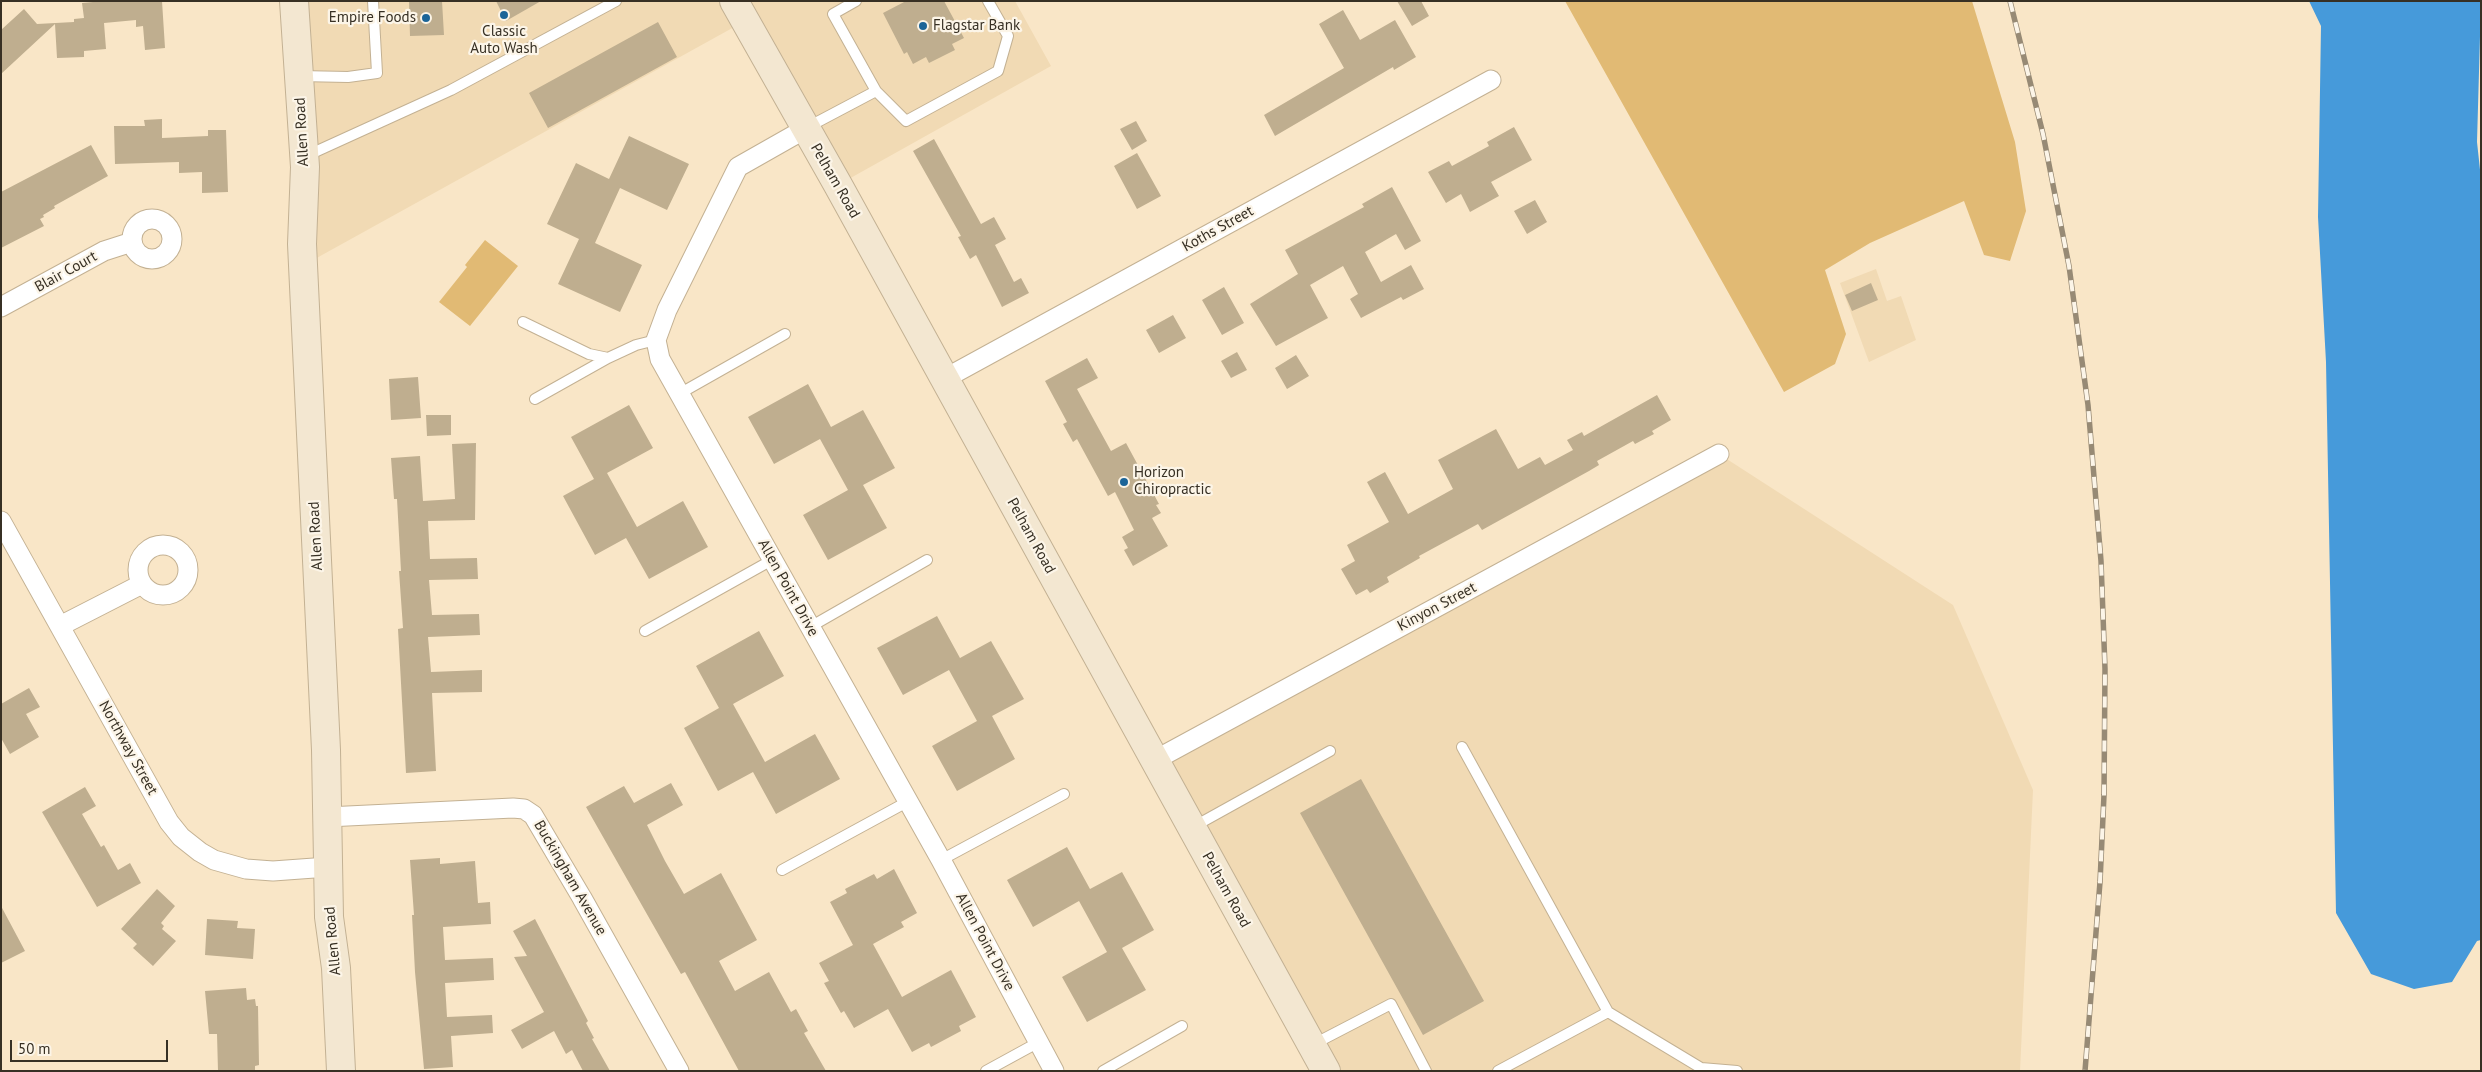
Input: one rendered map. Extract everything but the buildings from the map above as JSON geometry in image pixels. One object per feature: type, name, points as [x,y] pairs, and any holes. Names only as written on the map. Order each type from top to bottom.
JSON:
[{"type":"main road","name":"Allen Road","points":[[294,1],[304,157],[302,244],[326,740],[329,917],[336,968],[341,1071]]},
{"type":"main road","name":"Pelham Road","points":[[734,1],[1326,1071]]},
{"type":"street","name":"Koths Street","points":[[944,379],[1491,80]]},
{"type":"street","points":[[656,340],[698,245],[738,166],[805,129]]},
{"type":"street","name":"Blair Court","points":[[1,307],[104,251],[132,242]]},
{"type":"street","name":"Allen Point Drive","points":[[656,340],[660,359],[679,394],[941,860],[1054,1071]]},
{"type":"street","name":"Kinyon Street","points":[[1155,760],[1719,454]]},
{"type":"street","name":"Northway Street","points":[[1,521],[169,822],[181,837],[214,860],[246,869],[273,871],[328,867]]},
{"type":"street","points":[[60,626],[142,584]]},
{"type":"street","name":"Buckingham Avenue","points":[[327,817],[513,808],[524,810],[534,815],[578,889],[679,1071]]},
{"type":"lane","points":[[298,76],[348,77],[376,73],[373,1]]},
{"type":"lane","points":[[304,157],[451,90],[616,1]]},
{"type":"lane","points":[[856,1],[833,14],[876,91],[906,121],[998,70],[1008,36],[988,1]]},
{"type":"lane","points":[[805,129],[876,91]]},
{"type":"lane","points":[[523,322],[590,354],[608,358]]},
{"type":"lane","points":[[679,394],[785,334]]},
{"type":"lane","points":[[535,399],[608,358],[636,345],[656,340]]},
{"type":"lane","points":[[644,631],[772,560]]},
{"type":"lane","points":[[810,627],[928,560]]},
{"type":"lane","points":[[1462,747],[1608,1012],[1701,1068],[1737,1071]]},
{"type":"lane","points":[[1192,828],[1330,751]]},
{"type":"lane","points":[[941,860],[1064,794]]},
{"type":"lane","points":[[782,870],[907,802]]},
{"type":"lane","points":[[1312,1045],[1391,1004],[1426,1071]]},
{"type":"lane","points":[[1498,1071],[1608,1012]]},
{"type":"lane","points":[[1102,1071],[1182,1026]]},
{"type":"lane","points":[[986,1071],[1039,1042]]},
{"type":"shaded area","points":[[294,1],[1015,1],[1051,66],[838,185],[745,21],[304,265]]},
{"type":"shaded area","points":[[1565,1],[1972,1],[2015,142],[2026,211],[2010,261],[1984,255],[1964,201],[1870,243],[1825,270],[1846,334],[1835,364],[1784,392]]},
{"type":"shaded area","points":[[485,240],[518,266],[470,326],[439,302],[467,267],[465,265]]},
{"type":"shaded area","points":[[1876,269],[1887,301],[1901,296],[1916,340],[1869,362],[1840,283]]},
{"type":"shaded area","points":[[1719,454],[1953,605],[2033,790],[2020,1071],[1326,1071],[1155,760]]},
{"type":"water","points":[[2309,1],[2481,1],[2477,142],[2481,179],[2481,940],[2477,941],[2452,982],[2414,989],[2371,974],[2336,913],[2326,362],[2318,217],[2321,26]]},
{"type":"railway","points":[[2010,1],[2043,134],[2069,266],[2088,405],[2101,561],[2105,669],[2104,795],[2100,882],[2085,1071]]},
{"type":"place","name":"Classic Auto Wash","points":[[504,15]]},
{"type":"place","name":"Empire Foods","points":[[426,18]]},
{"type":"place","name":"Flagstar Bank","points":[[923,26]]},
{"type":"place","name":"Horizon Chiropractic","points":[[1124,482]]}]
